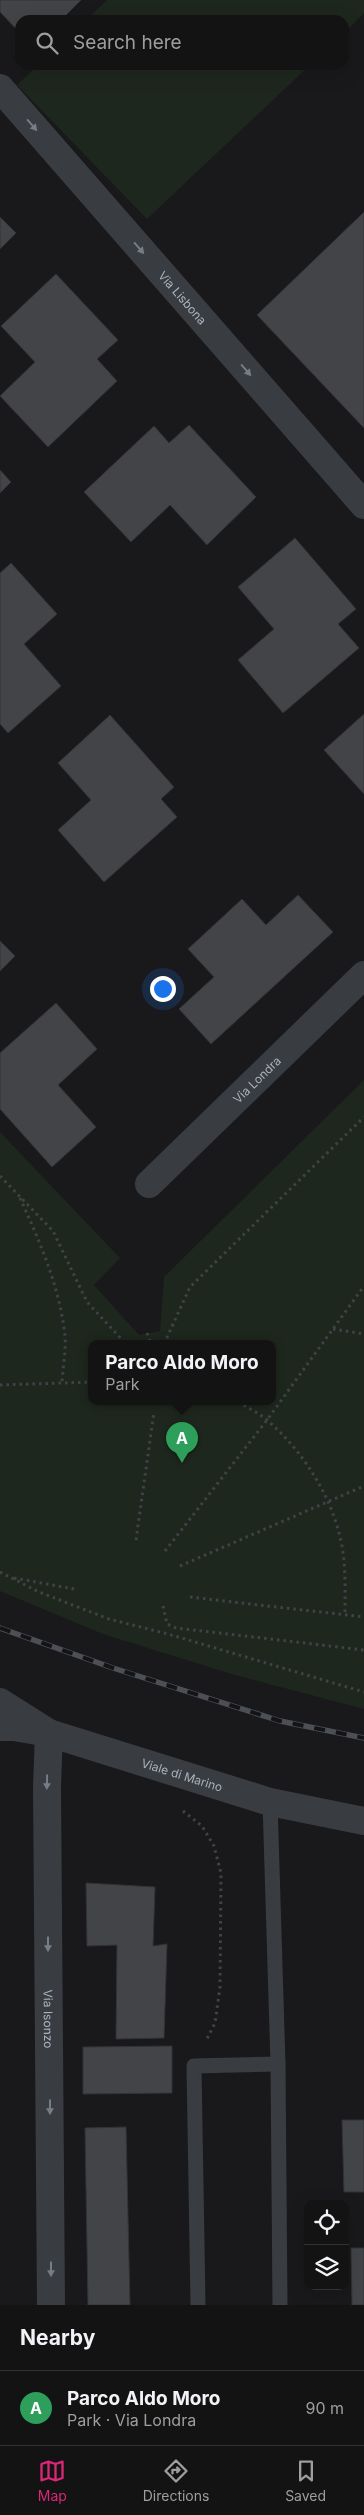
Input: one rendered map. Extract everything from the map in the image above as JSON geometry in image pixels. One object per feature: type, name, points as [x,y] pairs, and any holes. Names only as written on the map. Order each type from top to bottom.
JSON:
[{"type":"street","name":"Via Lisbona","points":[[0,88],[364,505]]},
{"type":"street","name":"Via Londra","points":[[149,1184],[364,975]]},
{"type":"street","points":[[0,1702],[49,1733]]},
{"type":"street","name":"Viale di Marino","points":[[0,1727],[14,1727],[49,1733],[270,1802],[364,1821]]},
{"type":"street","name":"Via Isonzo","points":[[49,1733],[47,1787],[51,2305]]},
{"type":"lane","points":[[270,1802],[278,2064],[280,2305]]},
{"type":"lane","points":[[198,2305],[194,2066],[278,2064]]},
{"type":"path","points":[[166,1340],[190,1287],[364,1117]]},
{"type":"path","points":[[0,1176],[53,1231],[87,1302],[122,1340]]},
{"type":"path","points":[[19,1196],[38,1237],[58,1295],[65,1337],[62,1382]]},
{"type":"path","points":[[165,1551],[267,1420],[364,1286]]},
{"type":"path","points":[[333,1329],[364,1334]]},
{"type":"path","points":[[147,1333],[150,1340]]},
{"type":"path","points":[[0,1385],[88,1382]]},
{"type":"path","points":[[243,1405],[267,1420],[301,1457],[329,1501],[342,1546],[345,1579],[345,1614]]},
{"type":"path","points":[[136,1540],[154,1412]]},
{"type":"path","points":[[180,1566],[364,1486]]},
{"type":"path","points":[[0,1572],[39,1592],[109,1619],[364,1692]]},
{"type":"path","points":[[8,1577],[74,1589]]},
{"type":"path","points":[[190,1597],[364,1617]]},
{"type":"path","points":[[163,1606],[167,1624],[176,1628],[364,1650]]},
{"type":"path","points":[[182,1810],[202,1826],[214,1846],[221,1873],[220,1986],[215,2023],[194,2066]]},
{"type":"shaded area","points":[[107,0],[364,0],[364,13],[349,28],[349,15],[91,15]]},
{"type":"shaded area","points":[[33,70],[305,70],[147,219],[17,85]]},
{"type":"shaded area","points":[[364,1080],[364,1709],[235,1675],[103,1634],[0,1591],[0,1132],[120,1258],[94,1285],[139,1335],[160,1331],[164,1277]]},
{"type":"building","points":[[0,0],[81,0],[66,15],[15,15],[15,28],[0,12]]},
{"type":"building","points":[[364,212],[364,428],[257,315]]},
{"type":"building","points":[[0,217],[16,233],[0,249]]},
{"type":"building","points":[[56,274],[118,340],[97,359],[117,381],[48,447],[0,396],[35,362],[1,326]]},
{"type":"building","points":[[189,425],[256,497],[207,545],[170,505],[131,542],[84,492],[154,426],[169,443]]},
{"type":"building","points":[[0,470],[11,482],[0,493]]},
{"type":"building","points":[[295,538],[356,609],[338,624],[359,648],[283,713],[238,660],[274,629],[238,587]]},
{"type":"building","points":[[11,563],[57,614],[24,644],[61,686],[8,733],[0,724],[0,573]]},
{"type":"building","points":[[364,714],[364,794],[324,750]]},
{"type":"building","points":[[110,715],[174,787],[161,799],[177,817],[104,882],[58,830],[91,800],[58,763]]},
{"type":"building","points":[[298,895],[333,932],[211,1044],[179,1009],[214,977],[188,949],[242,899],[266,925]]},
{"type":"building","points":[[0,941],[15,956],[0,971]]},
{"type":"building","points":[[56,1003],[97,1049],[58,1085],[96,1127],[52,1167],[0,1109],[0,1053]]},
{"type":"building","points":[[86,1883],[155,1887],[153,1946],[167,1944],[164,2038],[116,2039],[117,1945],[87,1946]]},
{"type":"building","points":[[172,2046],[172,2093],[83,2094],[83,2047]]},
{"type":"building","points":[[342,2120],[364,2120],[364,2192],[344,2192]]},
{"type":"building","points":[[126,2127],[130,2305],[88,2305],[85,2128]]},
{"type":"building","points":[[351,2248],[364,2248],[364,2305],[352,2305]]},
{"type":"railway","points":[[0,1628],[113,1668],[280,1721],[364,1738]]},
{"type":"place","name":"Parco Aldo Moro","points":[[182,1463]]}]
